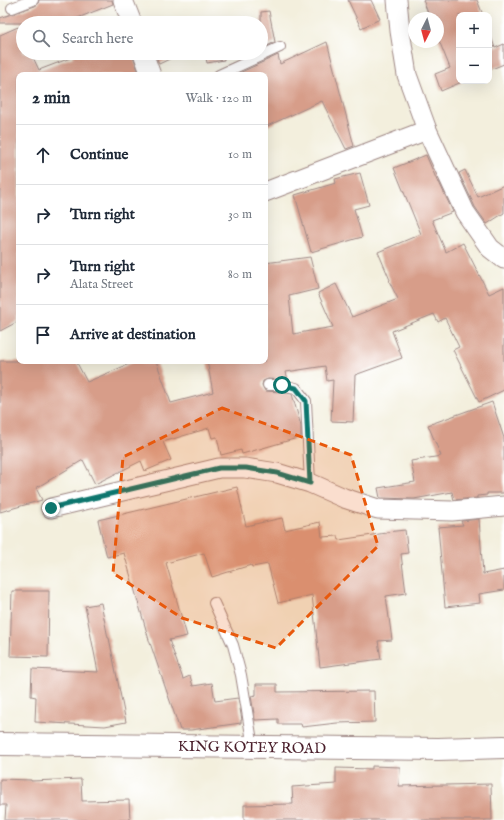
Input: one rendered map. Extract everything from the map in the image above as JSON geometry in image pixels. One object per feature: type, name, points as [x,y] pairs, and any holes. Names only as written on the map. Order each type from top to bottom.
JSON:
[{"type":"street","points":[[123,0],[129,16]]},
{"type":"street","points":[[397,0],[407,75],[427,130],[465,212],[490,248],[504,259]]},
{"type":"street","points":[[146,60],[150,72]]},
{"type":"street","points":[[268,191],[427,130]]},
{"type":"street","points":[[51,508],[219,468],[246,468],[277,473],[310,483],[344,498],[378,509],[452,511],[504,506]]},
{"type":"street","name":"KING KOTEY ROAD","points":[[0,744],[438,749],[504,747]]},
{"type":"lane","points":[[12,8],[33,0]]},
{"type":"lane","points":[[268,53],[280,47]]},
{"type":"lane","points":[[226,72],[252,60]]},
{"type":"lane","points":[[268,385],[282,385],[296,388],[306,401],[310,483]]},
{"type":"lane","points":[[214,603],[233,645],[241,675],[253,747]]},
{"type":"highlighted area","points":[[222,408],[351,455],[378,546],[276,648],[182,618],[113,573],[123,457]]},
{"type":"building","points":[[39,0],[112,0],[113,4],[83,16],[16,16],[16,23],[0,23],[0,18],[38,4]]},
{"type":"building","points":[[348,0],[371,0],[380,19],[361,28]]},
{"type":"building","points":[[423,0],[477,0],[482,12],[456,12],[457,84],[441,91],[435,74],[450,68],[442,48],[444,48],[444,12],[428,12]]},
{"type":"building","points":[[269,11],[275,42],[268,46],[268,16],[261,16],[261,12]]},
{"type":"building","points":[[16,28],[16,60],[34,60],[39,70],[65,60],[134,60],[139,72],[16,72],[16,323],[0,331],[0,35]]},
{"type":"building","points":[[492,40],[495,48],[504,44],[504,64],[492,69]]},
{"type":"building","points":[[327,42],[354,146],[346,149],[322,101],[268,126],[268,72],[241,72],[278,55],[280,64]]},
{"type":"building","points":[[158,60],[167,60],[159,64]]},
{"type":"building","points":[[206,60],[224,60],[207,63]]},
{"type":"building","points":[[426,155],[453,212],[432,220],[446,252],[463,243],[489,294],[504,287],[504,390],[479,402],[453,350],[459,347],[445,318],[438,322],[434,314],[392,331],[402,358],[355,375],[353,422],[331,421],[333,380],[327,381],[325,366],[286,372],[288,380],[268,379],[263,381],[262,385],[265,391],[292,394],[301,426],[301,437],[242,454],[241,450],[221,455],[217,437],[212,438],[209,428],[163,442],[171,460],[145,471],[141,461],[95,484],[83,460],[36,488],[42,500],[0,512],[0,361],[16,361],[16,364],[78,364],[87,382],[129,364],[157,364],[171,403],[213,392],[208,364],[268,364],[268,263],[310,257],[318,289],[289,296],[293,334],[333,327],[318,293],[336,284],[352,317],[398,299],[389,281],[390,280],[378,252],[421,234],[394,168]]},
{"type":"building","points":[[465,170],[478,197],[504,185],[504,213],[487,224],[475,207],[459,173]]},
{"type":"building","points":[[360,173],[369,205],[354,209],[362,237],[311,252],[295,195],[336,183],[335,179]]},
{"type":"building","points":[[492,402],[504,438],[504,493],[487,493],[487,495],[477,496],[477,498],[454,500],[452,492],[414,499],[380,498],[378,488],[415,482],[411,461],[441,456],[428,425]]},
{"type":"building","points":[[237,487],[246,526],[282,518],[285,530],[320,522],[322,537],[338,536],[339,540],[405,530],[408,553],[401,554],[406,593],[386,596],[392,640],[378,641],[381,659],[320,667],[312,595],[278,603],[268,564],[252,567],[251,565],[212,577],[204,553],[166,563],[187,636],[169,640],[183,679],[190,676],[193,686],[212,683],[215,701],[238,698],[242,720],[241,723],[191,730],[180,730],[149,640],[124,553],[107,557],[98,520]]},
{"type":"building","points":[[479,519],[483,574],[504,570],[504,590],[479,594],[480,603],[445,607],[438,527],[463,525],[461,521]]},
{"type":"building","points":[[12,591],[49,591],[48,657],[10,656]]},
{"type":"building","points":[[101,603],[126,722],[105,726],[35,722],[36,697],[31,696],[32,669],[98,672],[85,606]]},
{"type":"building","points":[[256,684],[277,684],[277,692],[374,691],[375,722],[337,723],[302,727],[301,724],[278,724],[278,719],[255,720],[251,696],[256,695]]},
{"type":"building","points":[[372,766],[400,767],[399,786],[491,784],[492,820],[244,820],[244,805],[293,804],[292,787],[336,784],[336,768],[372,769]]},
{"type":"building","points":[[0,779],[31,781],[81,779],[82,801],[129,800],[130,820],[5,820],[6,805],[0,805]]},
{"type":"route","points":[[51,508],[219,468],[246,468],[277,473],[310,483],[306,401],[296,388],[282,385]]}]
